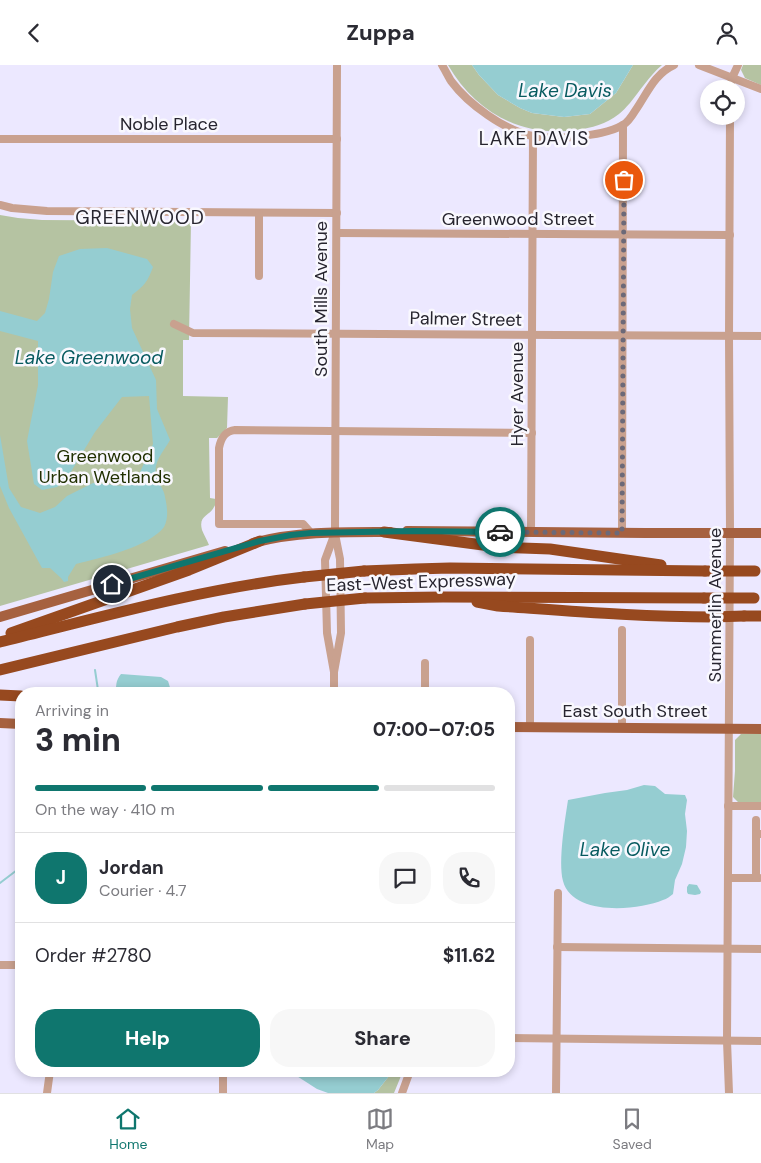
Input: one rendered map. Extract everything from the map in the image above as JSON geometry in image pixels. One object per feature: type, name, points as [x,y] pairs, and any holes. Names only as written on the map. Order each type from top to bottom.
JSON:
[{"type":"highway","points":[[384,532],[498,547],[550,549],[705,571]]},
{"type":"highway","points":[[0,637],[190,570],[260,541]]},
{"type":"highway","name":"East-West Expressway","points":[[0,642],[183,597],[266,581],[364,571],[441,568],[758,571]]},
{"type":"highway","points":[[444,597],[498,606],[638,616],[761,616]]},
{"type":"highway","name":"East-West Expressway","points":[[0,670],[224,617],[305,604],[365,598],[758,597]]},
{"type":"highway","points":[[0,695],[15,696]]},
{"type":"main road","points":[[0,617],[260,541],[311,533],[761,533]]},
{"type":"main road","points":[[0,723],[15,724]]},
{"type":"main road","name":"East South Street","points":[[515,727],[761,729]]},
{"type":"street","name":"South Mills Avenue","points":[[334,673],[341,633],[340,559],[335,533],[337,65]]},
{"type":"street","points":[[442,65],[451,81],[463,95],[483,112],[502,124],[521,133],[533,136],[563,137],[584,136],[623,125],[632,116],[659,74],[674,65]]},
{"type":"street","points":[[699,65],[761,89]]},
{"type":"street","points":[[732,78],[738,65]]},
{"type":"street","points":[[622,533],[623,125]]},
{"type":"street","name":"Summerlin Avenue","points":[[729,1093],[727,1041],[730,125]]},
{"type":"street","name":"Hyer Avenue","points":[[531,532],[533,136]]},
{"type":"street","name":"Noble Place","points":[[0,139],[337,139]]},
{"type":"street","points":[[0,205],[47,211],[337,213]]},
{"type":"street","points":[[259,276],[260,213]]},
{"type":"street","name":"Greenwood Street","points":[[337,233],[730,235]]},
{"type":"street","name":"Palmer Street","points":[[174,324],[193,333],[761,336]]},
{"type":"street","points":[[311,533],[303,524],[219,524],[219,448],[222,437],[236,430],[532,433]]},
{"type":"street","name":"South Mills Avenue","points":[[334,687],[334,673],[327,633],[325,560],[335,533]]},
{"type":"street","points":[[622,630],[622,728]]},
{"type":"street","points":[[530,640],[530,727]]},
{"type":"street","points":[[425,663],[425,687]]},
{"type":"street","points":[[728,806],[761,806]]},
{"type":"street","points":[[728,878],[758,878],[758,834],[756,820]]},
{"type":"street","points":[[556,1093],[558,893]]},
{"type":"street","points":[[557,947],[761,949]]},
{"type":"street","points":[[0,965],[15,965]]},
{"type":"street","points":[[515,1038],[761,1041]]},
{"type":"street","points":[[47,1093],[49,1077]]},
{"type":"street","points":[[223,1077],[223,1093]]},
{"type":"street","points":[[402,1093],[408,1077]]},
{"type":"green space","points":[[448,65],[472,65],[498,95],[520,108],[532,113],[564,117],[590,114],[616,93],[633,65],[662,65],[622,112],[614,117],[604,123],[588,128],[556,131],[537,130],[502,118],[472,96],[459,82]]},
{"type":"green space","points":[[743,65],[761,65],[761,85],[745,78],[741,70]]},
{"type":"green space","name":"Greenwood Urban Wetlands","points":[[0,215],[42,220],[191,221],[189,340],[183,340],[183,396],[228,397],[227,428],[217,438],[209,438],[210,498],[216,499],[215,506],[203,519],[201,525],[209,545],[0,606]]},
{"type":"green space","points":[[741,734],[761,734],[761,802],[738,802],[733,797],[735,740]]},
{"type":"green space","points":[[388,1077],[401,1077],[394,1093],[374,1093]]},
{"type":"water","name":"Lake Davis","points":[[472,65],[633,65],[616,93],[590,114],[564,117],[532,113],[520,108],[498,95]]},
{"type":"water","name":"Lake Greenwood","points":[[107,248],[147,259],[153,267],[145,283],[132,295],[130,309],[132,328],[156,380],[157,409],[170,440],[162,452],[155,470],[164,494],[167,520],[164,527],[157,534],[136,546],[76,564],[68,577],[68,581],[64,582],[50,568],[42,568],[9,508],[0,486],[0,435],[9,488],[21,507],[40,513],[55,507],[67,496],[93,483],[123,486],[140,472],[153,444],[149,396],[122,397],[95,432],[69,475],[57,487],[42,490],[34,484],[27,441],[38,385],[38,341],[0,331],[0,311],[37,321],[45,313],[53,272],[59,256],[80,249]]},
{"type":"water","points":[[121,674],[161,677],[168,681],[170,687],[116,687]]},
{"type":"water","name":"Lake Olive","points":[[644,785],[655,786],[665,794],[685,795],[687,800],[685,814],[686,847],[682,864],[675,880],[673,894],[666,899],[638,907],[607,908],[579,900],[569,892],[563,881],[562,873],[562,841],[568,800],[627,790]]},
{"type":"water","points":[[689,884],[697,885],[701,892],[700,894],[688,894],[687,887]]},
{"type":"water","points":[[298,1077],[388,1077],[374,1093],[328,1093],[317,1089]]},
{"type":"waterway","points":[[95,670],[98,687]]},
{"type":"waterway","points":[[0,883],[15,872]]},
{"type":"way so far","points":[[500,532],[622,533],[624,180]]},
{"type":"district","name":"LAKE DAVIS","points":[[534,138]]},
{"type":"district","name":"GREENWOOD","points":[[140,217]]},
{"type":"route","points":[[112,584],[260,541],[291,535],[413,531],[500,532]]}]
